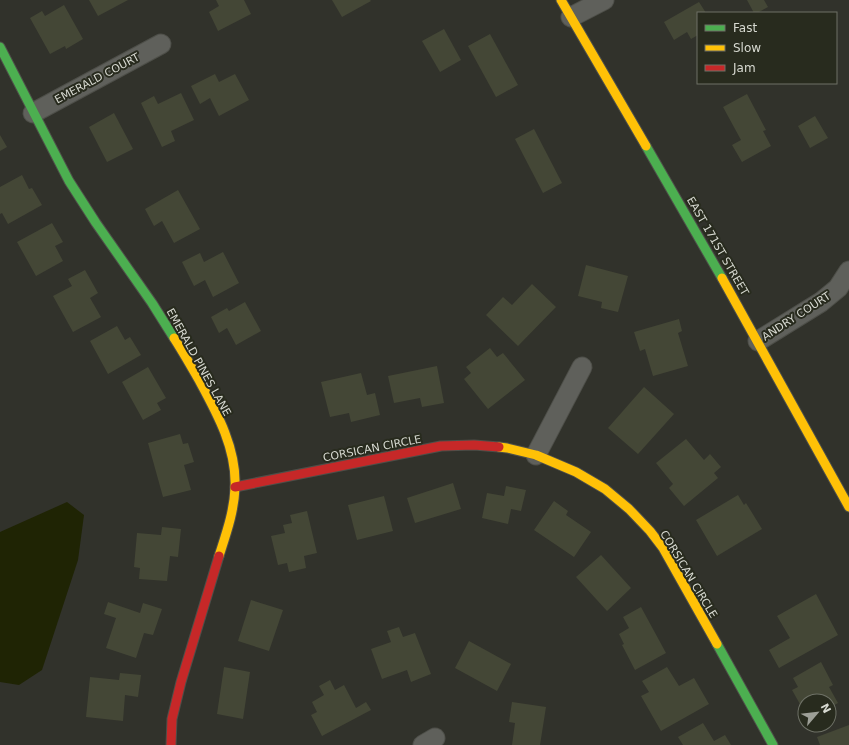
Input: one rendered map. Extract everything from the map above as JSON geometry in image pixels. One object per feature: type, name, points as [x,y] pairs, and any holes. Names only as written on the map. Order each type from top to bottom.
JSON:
[{"type":"street","name":"EAST 171ST STREET","points":[[561,0],[691,223],[849,507]]},
{"type":"street","points":[[571,17],[604,0]]},
{"type":"street","name":"EMERALD COURT","points":[[33,113],[161,44]]},
{"type":"street","name":"EMERALD PINES LANE","points":[[0,48],[68,181],[96,224],[156,309],[180,347],[208,397],[223,428],[230,448],[235,487],[233,508],[181,682],[172,719],[171,745]]},
{"type":"street","name":"ANDRY COURT","points":[[758,341],[821,302],[838,288],[849,271]]},
{"type":"street","points":[[536,455],[582,367]]},
{"type":"street","name":"CORSICAN CIRCLE","points":[[235,487],[441,446],[481,446],[506,448],[536,455],[576,472],[605,489],[629,509],[650,531],[663,548],[773,745]]},
{"type":"shaded area","points":[[67,502],[84,515],[78,560],[42,670],[19,685],[0,682],[0,532]]},
{"type":"building","points":[[89,0],[128,0],[98,16]]},
{"type":"building","points":[[216,0],[244,0],[251,14],[218,31],[209,12],[219,6]]},
{"type":"building","points":[[332,0],[370,0],[371,1],[342,17]]},
{"type":"building","points":[[747,0],[764,0],[768,7],[759,12],[753,12]]},
{"type":"building","points":[[699,2],[705,12],[697,12],[697,36],[691,39],[687,32],[674,40],[664,22]]},
{"type":"building","points":[[64,5],[83,39],[66,49],[65,46],[50,54],[30,18],[42,11],[45,16]]},
{"type":"building","points":[[444,29],[461,60],[440,72],[422,41]]},
{"type":"building","points":[[490,34],[518,85],[496,97],[468,46]]},
{"type":"building","points":[[215,74],[219,82],[235,74],[249,100],[219,116],[210,98],[200,104],[191,86]]},
{"type":"building","points":[[181,93],[194,120],[171,131],[175,141],[162,147],[141,103],[154,96],[158,104]]},
{"type":"building","points":[[747,94],[766,130],[763,131],[771,146],[742,162],[732,145],[741,140],[723,107]]},
{"type":"building","points":[[114,113],[133,149],[107,162],[89,127]]},
{"type":"building","points":[[815,116],[828,138],[810,148],[798,126]]},
{"type":"building","points":[[534,129],[562,183],[543,193],[515,139]]},
{"type":"building","points":[[0,135],[7,147],[0,151]]},
{"type":"building","points":[[22,175],[29,189],[32,188],[42,205],[8,224],[2,213],[0,214],[0,187]]},
{"type":"building","points":[[178,190],[200,229],[174,243],[162,221],[154,226],[145,209]]},
{"type":"building","points":[[52,223],[63,242],[55,246],[63,261],[36,276],[17,242]]},
{"type":"building","points":[[223,252],[239,283],[213,297],[205,280],[194,286],[182,262],[200,253],[204,262]]},
{"type":"building","points":[[586,265],[628,276],[618,312],[601,308],[602,302],[578,296]]},
{"type":"building","points":[[85,270],[98,293],[90,298],[101,317],[73,332],[53,296],[72,286],[68,279]]},
{"type":"building","points":[[532,284],[556,307],[518,346],[486,315],[503,297],[512,305]]},
{"type":"building","points":[[245,302],[261,331],[236,345],[227,328],[219,333],[211,317],[227,308],[229,311]]},
{"type":"building","points":[[679,319],[682,331],[678,333],[688,366],[653,376],[645,349],[640,351],[634,332]]},
{"type":"building","points":[[117,326],[125,340],[130,337],[141,355],[108,374],[90,341]]},
{"type":"building","points":[[490,348],[497,357],[503,353],[525,380],[488,409],[464,379],[471,373],[466,367]]},
{"type":"building","points":[[437,366],[444,403],[422,407],[420,398],[394,403],[388,376]]},
{"type":"building","points":[[148,367],[166,398],[157,403],[161,410],[143,420],[122,382]]},
{"type":"building","points":[[361,373],[367,395],[375,393],[380,415],[351,422],[349,413],[330,417],[321,382]]},
{"type":"building","points":[[644,387],[674,414],[638,454],[608,428]]},
{"type":"building","points":[[180,434],[183,444],[188,443],[194,462],[184,465],[191,490],[163,497],[148,443]]},
{"type":"building","points":[[686,439],[704,460],[710,454],[721,467],[714,473],[718,478],[684,506],[669,488],[673,484],[656,463]]},
{"type":"building","points":[[453,483],[461,509],[415,523],[407,498]]},
{"type":"building","points":[[506,486],[526,490],[521,511],[511,509],[508,524],[482,518],[487,493],[504,496]]},
{"type":"building","points":[[738,495],[744,505],[746,503],[762,529],[717,556],[696,520]]},
{"type":"building","points":[[384,496],[393,531],[357,540],[348,505]]},
{"type":"building","points":[[554,501],[568,511],[566,515],[591,532],[574,557],[534,530]]},
{"type":"building","points":[[307,511],[317,553],[304,556],[306,568],[289,572],[287,563],[278,565],[271,536],[285,533],[283,525],[292,523],[290,515]]},
{"type":"building","points":[[162,527],[181,529],[178,557],[170,556],[167,581],[139,579],[140,568],[134,567],[137,533],[161,535]]},
{"type":"building","points":[[601,555],[631,588],[607,611],[576,577]]},
{"type":"building","points":[[816,594],[838,635],[779,668],[769,650],[790,638],[777,616]]},
{"type":"building","points":[[251,600],[283,610],[269,651],[238,641]]},
{"type":"building","points":[[108,602],[140,613],[143,603],[162,609],[153,635],[144,633],[136,658],[106,648],[116,618],[104,614]]},
{"type":"building","points":[[641,607],[666,653],[635,670],[622,645],[624,644],[619,634],[629,628],[623,617]]},
{"type":"building","points":[[399,627],[403,637],[415,633],[431,674],[411,682],[407,670],[382,679],[371,649],[391,642],[387,631]]},
{"type":"building","points":[[469,641],[511,664],[497,691],[455,668]]},
{"type":"building","points":[[821,662],[833,685],[829,687],[832,693],[797,693],[797,699],[792,690],[798,687],[793,678]]},
{"type":"building","points":[[224,667],[250,672],[243,719],[217,714]]},
{"type":"building","points":[[667,667],[679,686],[694,678],[709,704],[661,731],[641,696],[649,692],[642,681]]},
{"type":"building","points":[[120,673],[141,675],[138,697],[125,695],[123,721],[86,717],[90,677],[119,680]]},
{"type":"building","points":[[330,680],[335,690],[344,685],[356,708],[366,702],[371,710],[322,736],[311,715],[317,712],[312,702],[324,695],[319,686]]},
{"type":"building","points":[[512,702],[546,707],[540,745],[512,745],[515,723],[509,722]]},
{"type":"building","points":[[703,723],[714,741],[725,735],[731,745],[683,745],[678,737]]},
{"type":"building","points":[[849,725],[849,745],[820,745],[817,737],[828,733],[837,733],[837,730]]},
{"type":"traffic: fast","points":[[0,47],[69,181],[174,338]]},
{"type":"traffic: fast","points":[[646,146],[722,278]]},
{"type":"traffic: fast","points":[[717,644],[773,745]]},
{"type":"traffic: slow","points":[[561,0],[646,146]]},
{"type":"traffic: slow","points":[[722,278],[849,507]]},
{"type":"traffic: slow","points":[[174,338],[219,418],[233,459],[235,474],[233,506],[219,556]]},
{"type":"traffic: slow","points":[[499,447],[536,455],[576,472],[605,489],[629,509],[650,531],[663,548],[717,644]]},
{"type":"traffic: jam","points":[[235,487],[441,446],[474,445],[499,447]]},
{"type":"traffic: jam","points":[[171,745],[172,719],[181,682],[219,556]]}]
